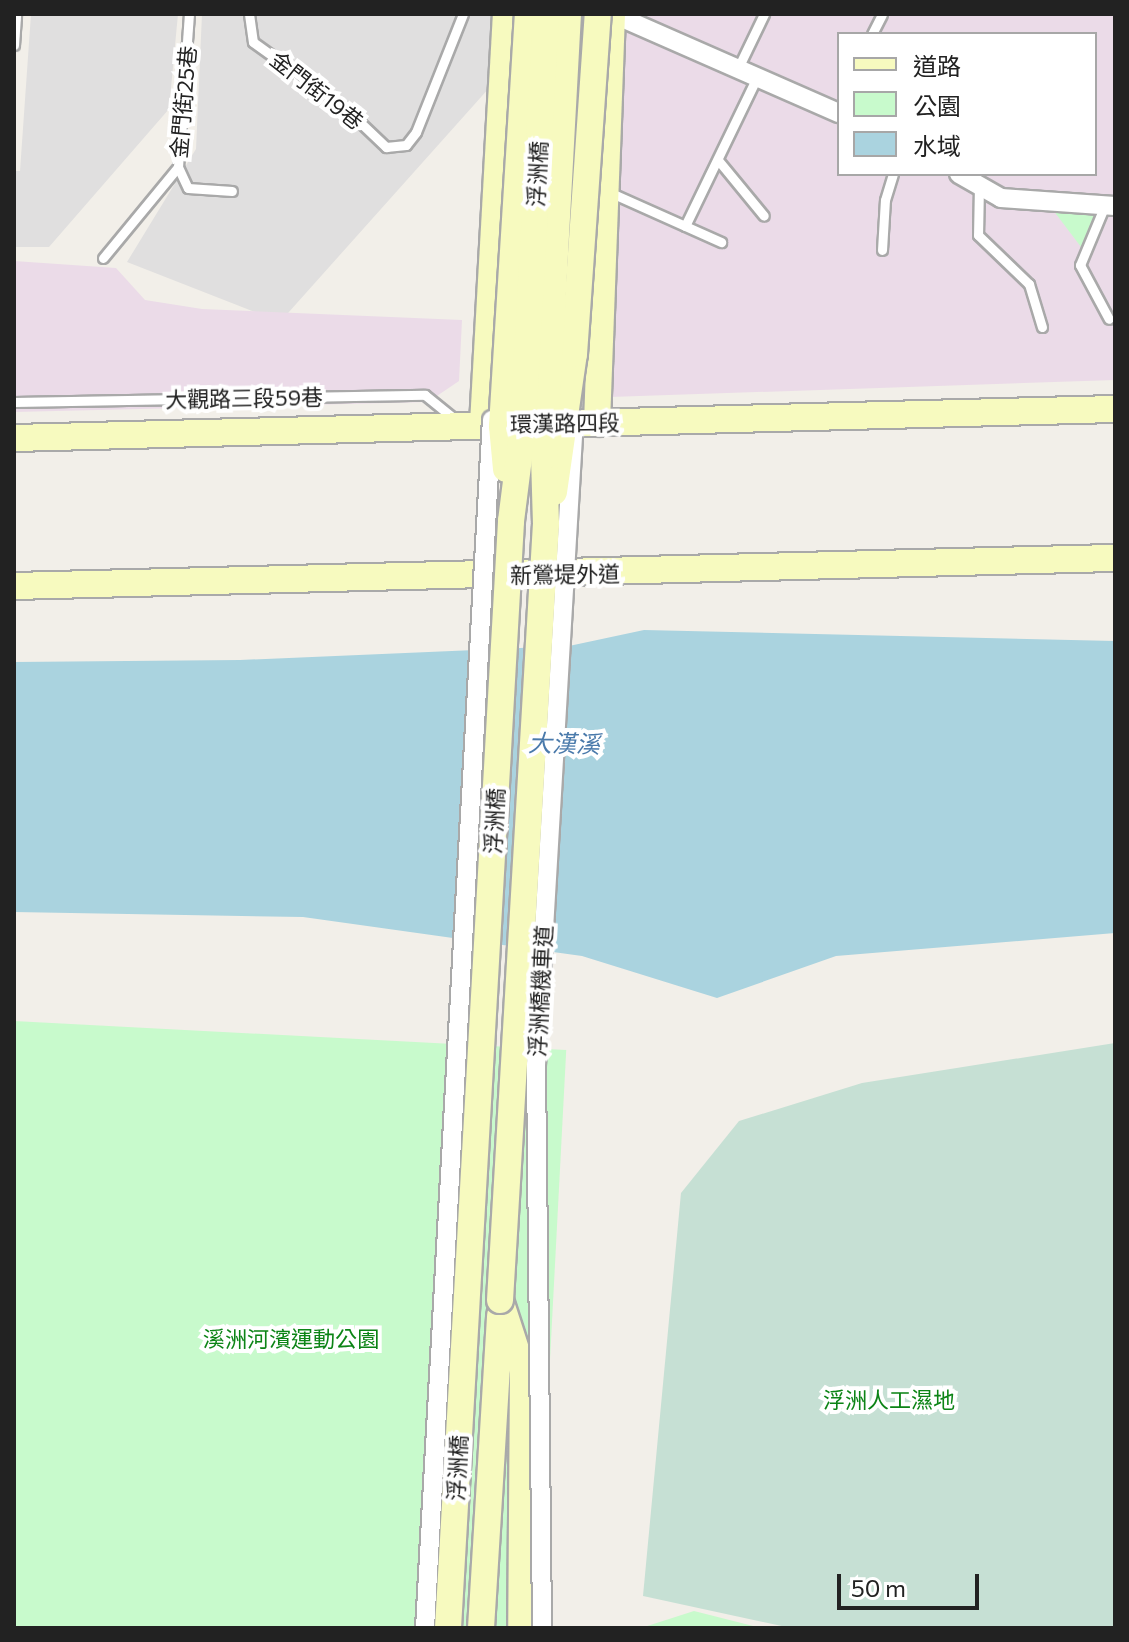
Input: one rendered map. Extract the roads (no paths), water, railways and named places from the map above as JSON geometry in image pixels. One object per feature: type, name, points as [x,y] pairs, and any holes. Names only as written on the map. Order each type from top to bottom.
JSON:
[{"type":"main road","points":[[473,425],[492,263],[510,21],[487,14]]},
{"type":"main road","points":[[511,521],[502,426],[528,14]]},
{"type":"main road","name":"浮洲橋","points":[[448,1628],[511,521],[523,426],[546,14]]},
{"type":"main road","name":"浮洲橋","points":[[481,1628],[546,524],[544,457],[568,14]]},
{"type":"main road","points":[[546,524],[562,459],[574,354],[598,14]]},
{"type":"main road","points":[[597,423],[602,189],[612,14]]},
{"type":"main road","points":[[492,263],[510,283],[571,282],[595,281],[600,261]]},
{"type":"main road","name":"環漢路四段","points":[[14,438],[1115,409]]},
{"type":"main road","name":"新鶯堤外道","points":[[14,586],[1115,558]]},
{"type":"main road","name":"浮洲橋","points":[[500,1300],[523,1371],[521,1628]]},
{"type":"street","points":[[612,14],[837,108]]},
{"type":"street","points":[[425,1628],[510,21]]},
{"type":"street","points":[[963,176],[1001,198],[1110,206]]},
{"type":"street","name":"浮洲橋機車道","points":[[542,1628],[536,1065],[576,390],[574,354]]},
{"type":"street","points":[[532,1628],[541,1466]]},
{"type":"lane","points":[[14,45],[16,14]]},
{"type":"lane","name":"金門街25巷","points":[[103,258],[178,167],[189,14]]},
{"type":"lane","name":"金門街19巷","points":[[249,14],[253,42],[345,108],[386,147],[406,145],[426,111],[463,14]]},
{"type":"lane","points":[[739,66],[764,14]]},
{"type":"lane","points":[[873,32],[882,14]]},
{"type":"lane","points":[[685,226],[758,75]]},
{"type":"lane","points":[[718,160],[764,216]]},
{"type":"lane","points":[[178,167],[188,188],[232,191]]},
{"type":"lane","points":[[882,250],[893,176]]},
{"type":"lane","points":[[979,185],[978,235],[1029,284],[1042,327]]},
{"type":"lane","points":[[602,189],[721,242]]},
{"type":"lane","points":[[1109,319],[1080,265],[1110,206]]},
{"type":"lane","name":"大觀路三段59巷","points":[[14,402],[425,395],[473,425]]},
{"type":"water","name":"大漢溪","points":[[644,630],[1115,641],[1115,933],[836,956],[717,998],[582,956],[303,917],[14,912],[14,662],[240,660],[569,646]]},
{"type":"park label","name":"溪洲河濱運動公園","points":[[291,1339]]},
{"type":"park label","name":"浮洲人工濕地","points":[[889,1400]]}]
